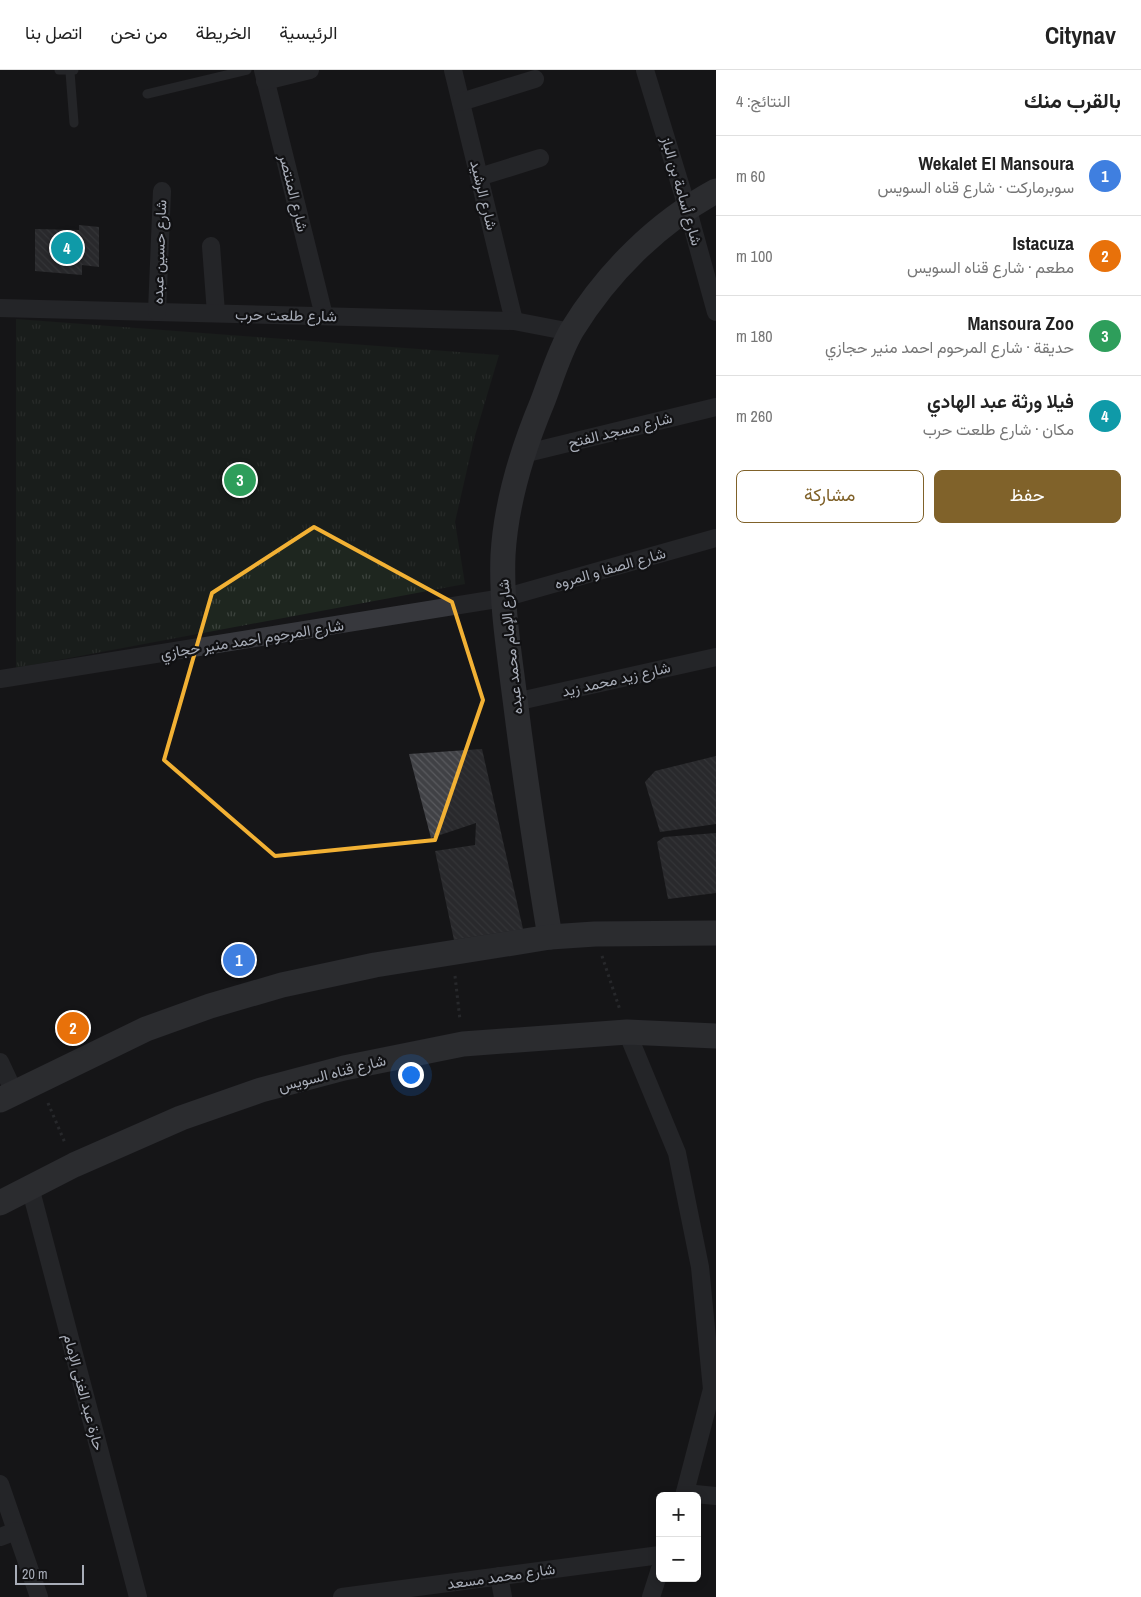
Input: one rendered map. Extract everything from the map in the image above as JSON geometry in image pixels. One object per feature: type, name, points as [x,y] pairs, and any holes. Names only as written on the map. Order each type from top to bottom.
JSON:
[{"type":"main road","name":"شارع الإمام محمد عبده","points":[[550,937],[525,784],[503,598],[503,554],[515,478],[571,332],[602,288],[664,223],[687,207],[716,191]]},
{"type":"main road","points":[[7,1096],[146,1029],[210,1006],[282,984],[375,965],[550,937],[713,930]]},
{"type":"main road","name":"شارع قناه السويس","points":[[0,1202],[74,1165],[181,1118],[261,1090],[344,1068],[463,1044],[627,1032],[716,1036]]},
{"type":"street","points":[[264,76],[310,70]]},
{"type":"street","name":"شارع الرشيد","points":[[453,70],[514,321]]},
{"type":"street","name":"شارع أسامة بن الباز","points":[[645,70],[687,207],[716,312]]},
{"type":"street","name":"شارع المنتصر","points":[[264,76],[324,316]]},
{"type":"street","points":[[461,102],[535,79]]},
{"type":"street","points":[[479,177],[540,158]]},
{"type":"street","name":"شارع حسين عبده","points":[[157,312],[162,191]]},
{"type":"street","points":[[212,246],[216,313]]},
{"type":"street","name":"شارع طلعت حرب","points":[[0,308],[514,321],[571,332]]},
{"type":"street","name":"شارع مسجد الفتح","points":[[523,454],[716,407]]},
{"type":"street","name":"شارع الصفا و المروه","points":[[503,598],[716,538]]},
{"type":"street","name":"شارع المرحوم احمد منير حجازي","points":[[0,679],[503,598]]},
{"type":"street","name":"شارع زيد محمد زيد","points":[[515,702],[716,657]]},
{"type":"street","points":[[627,1032],[677,1152],[708,1270],[712,1389],[685,1492]]},
{"type":"street","points":[[0,1062],[7,1096]]},
{"type":"street","name":"حارة عبد الغنى الإمام","points":[[30,1187],[138,1597]]},
{"type":"street","points":[[0,1484],[8,1534],[39,1597]]},
{"type":"street","points":[[701,1495],[716,1496]]},
{"type":"street","name":"شارع محمد مسعد","points":[[347,1597],[420,1592],[499,1576],[656,1556]]},
{"type":"street","points":[[499,1576],[503,1597]]},
{"type":"lane","points":[[59,70],[72,71],[74,123]]},
{"type":"lane","points":[[147,94],[247,70]]},
{"type":"path","points":[[595,934],[627,1032]]},
{"type":"path","points":[[452,954],[463,1044]]},
{"type":"path","points":[[39,1081],[74,1165]]},
{"type":"highlighted area","points":[[314,527],[452,602],[483,700],[435,840],[275,856],[164,760],[212,593]]},
{"type":"green space","points":[[16,319],[499,355],[474,439],[455,522],[465,584],[16,668]]},
{"type":"building","points":[[79,225],[99,227],[99,267],[82,265],[82,275],[35,271],[35,229],[79,230]]},
{"type":"building","points":[[482,749],[523,929],[454,940],[435,851],[475,845],[476,823],[431,838],[409,754]]},
{"type":"building","points":[[716,756],[716,824],[660,832],[645,782],[655,771]]},
{"type":"building","points":[[716,833],[716,893],[668,899],[657,842],[664,837]]},
{"type":"place","name":"فيلا ورثة عبد الهادي","points":[[67,248]]},
{"type":"place","name":"Mansoura Zoo","points":[[240,480]]},
{"type":"place","name":"Wekalet El Mansoura","points":[[239,960]]},
{"type":"place","name":"Istacuza","points":[[73,1028]]}]
